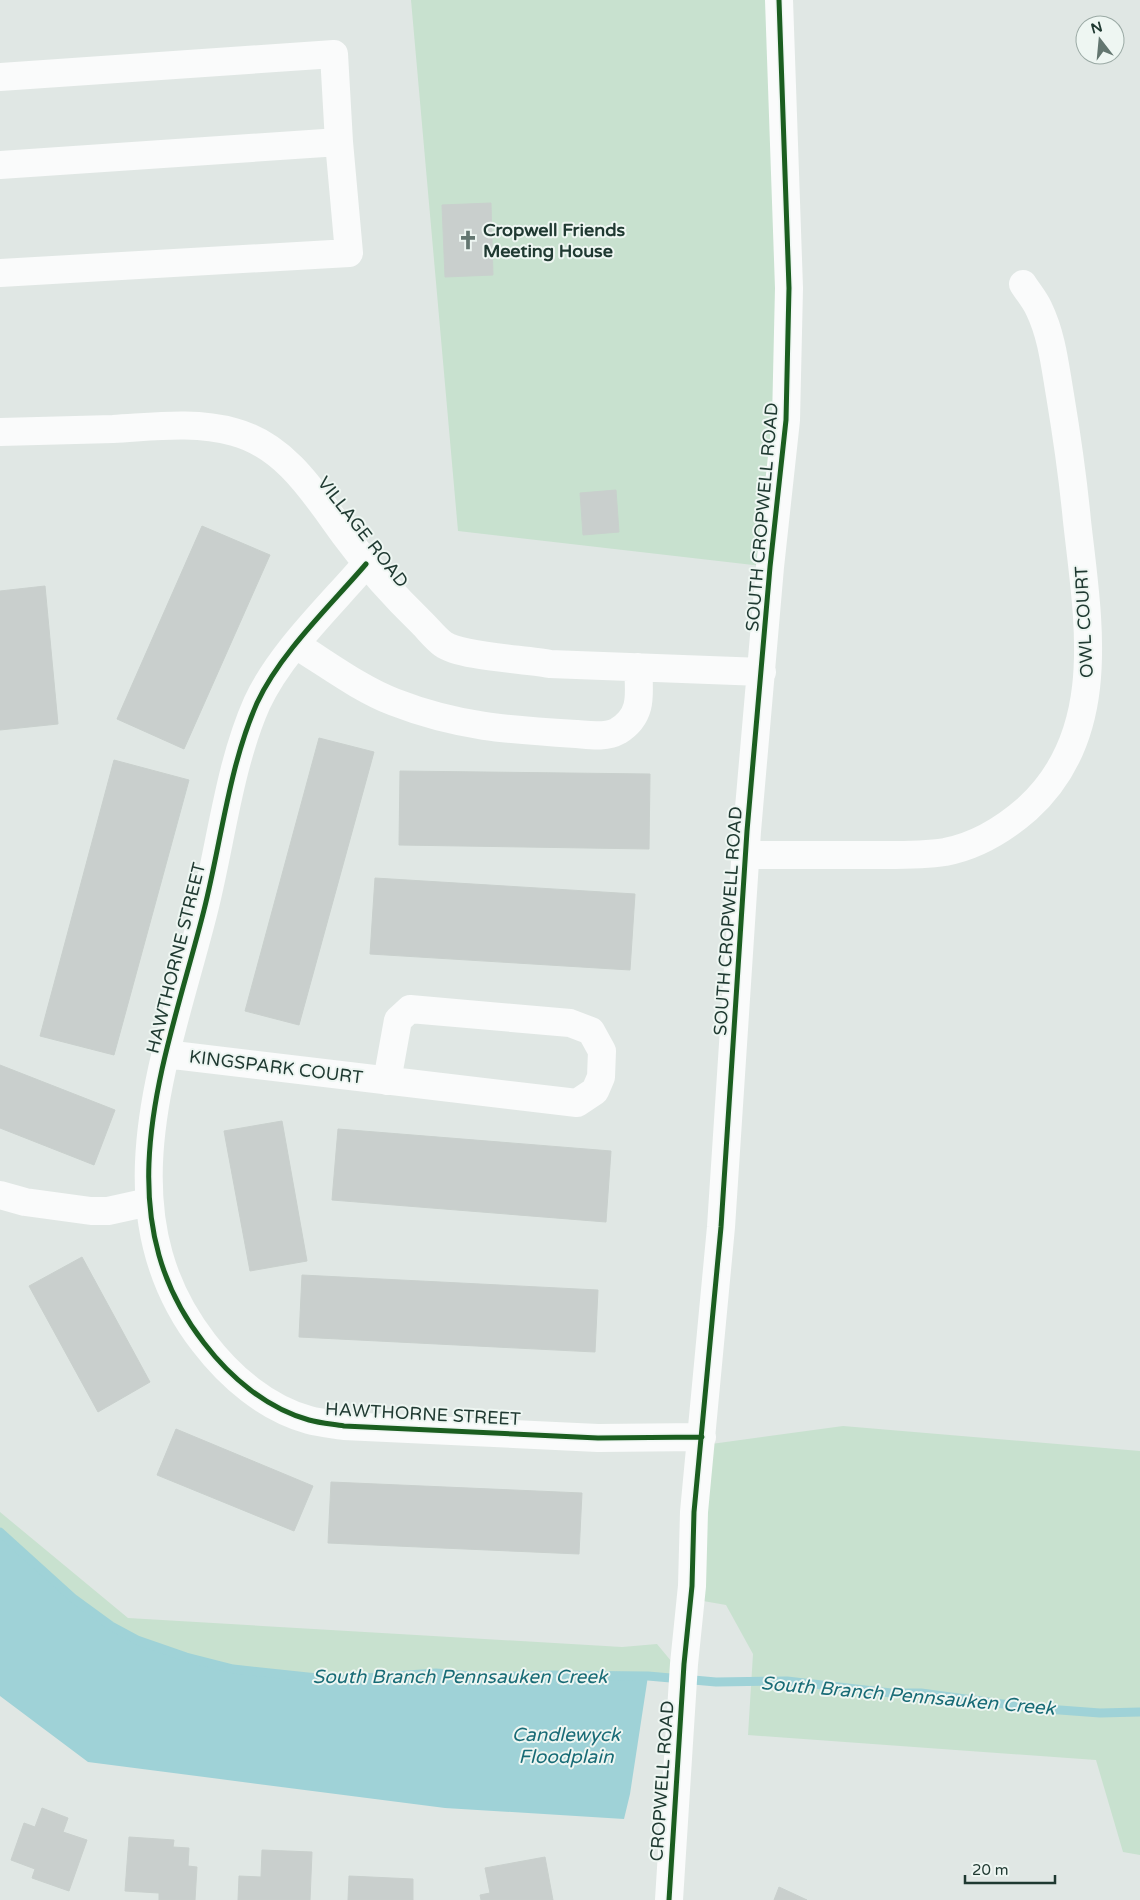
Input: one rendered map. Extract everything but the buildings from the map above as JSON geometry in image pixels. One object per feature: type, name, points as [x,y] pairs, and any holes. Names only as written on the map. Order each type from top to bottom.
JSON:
[{"type":"street","name":"SOUTH CROPWELL ROAD","points":[[684,1664],[692,1586],[694,1512],[724,1183],[746,855],[770,567],[786,420],[789,288],[779,0]]},
{"type":"street","points":[[0,77],[334,54],[339,142],[349,253],[0,273]]},
{"type":"street","points":[[0,165],[339,142]]},
{"type":"street","name":"OWL COURT","points":[[746,855],[916,856],[948,851],[980,842],[1011,824],[1038,799],[1060,770],[1076,737],[1086,699],[1088,658],[1087,616],[1073,486],[1049,336],[1039,308],[1023,284]]},
{"type":"street","name":"VILLAGE ROAD","points":[[0,432],[175,425],[205,426],[234,432],[261,443],[287,462],[309,486],[366,564],[444,645],[476,654],[520,658],[550,664],[762,672]]},
{"type":"street","name":"HAWTHORNE STREET","points":[[366,564],[272,675],[246,732],[228,798],[204,908],[165,1054],[151,1119],[148,1153],[150,1220],[168,1283],[182,1310],[220,1363],[245,1386],[275,1406],[308,1420],[344,1426],[598,1438],[702,1437]]},
{"type":"street","points":[[296,645],[393,702],[446,720],[501,730],[553,734],[595,736],[617,732],[631,718],[640,704],[638,667]]},
{"type":"street","name":"KINGSPARK COURT","points":[[165,1054],[386,1081],[577,1103],[595,1091],[601,1077],[602,1051],[591,1031],[570,1024],[410,1009],[398,1020],[386,1081]]},
{"type":"street","points":[[0,1195],[25,1202],[91,1211],[108,1211],[149,1202]]},
{"type":"street","name":"CROPWELL ROAD","points":[[669,1900],[684,1664]]},
{"type":"green space","name":"Cropwell Friends Meeting House","points":[[411,0],[779,0],[789,288],[770,567],[458,531]]},
{"type":"green space","points":[[843,1426],[1140,1451],[1140,1855],[1123,1852],[1096,1760],[748,1735],[753,1654],[726,1605],[686,1598],[704,1445]]},
{"type":"green space","points":[[0,1512],[128,1618],[622,1647],[657,1644],[686,1679],[648,1676],[552,1675],[484,1677],[436,1673],[336,1680],[233,1669],[186,1657],[137,1640],[111,1626],[74,1599],[0,1532]]},
{"type":"water","name":"Candlewyck Floodplain","points":[[0,1532],[74,1599],[111,1626],[137,1640],[186,1657],[233,1669],[336,1680],[436,1673],[484,1677],[552,1675],[648,1676],[630,1794],[624,1819],[445,1808],[88,1762],[0,1696]]},
{"type":"waterway","name":"South Branch Pennsauken Creek","points":[[0,1532],[74,1599],[111,1626],[137,1640],[186,1657],[233,1669],[336,1680],[436,1673],[484,1677],[552,1675],[648,1676],[716,1682],[787,1681],[891,1693],[921,1693],[1033,1708],[1100,1713],[1140,1712]]},
{"type":"cycle path","points":[[669,1900],[684,1664],[692,1586],[694,1512],[721,1227],[747,831],[770,567],[786,420],[789,288],[779,0]]},
{"type":"cycle path","points":[[366,564],[307,630],[279,666],[257,703],[239,752],[204,910],[161,1075],[152,1131],[149,1186],[155,1239],[173,1292],[204,1343],[225,1368],[250,1390],[278,1408],[309,1420],[344,1426],[598,1438],[702,1437]]},
{"type":"place","name":"Cropwell Friends Meeting House","points":[[468,240]]}]
